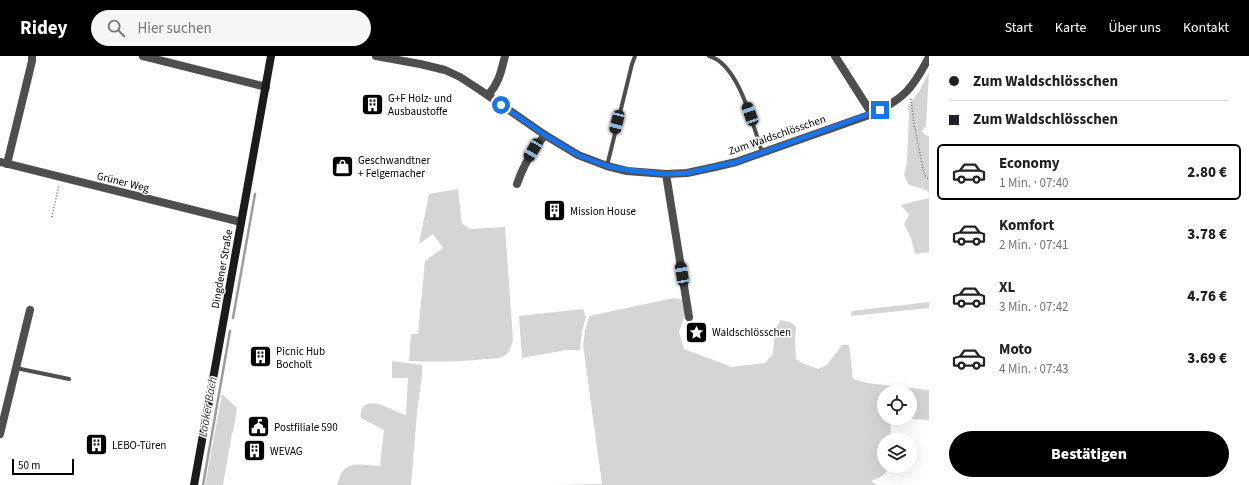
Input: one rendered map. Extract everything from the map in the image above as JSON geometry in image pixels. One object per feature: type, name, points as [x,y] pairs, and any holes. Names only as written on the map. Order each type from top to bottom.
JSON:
[{"type":"main road","name":"Dingdener Straße","points":[[194,485],[271,56]]},
{"type":"street","points":[[4,163],[32,61],[32,56]]},
{"type":"street","points":[[143,56],[266,87]]},
{"type":"street","name":"Zum Waldschlösschen","points":[[376,56],[387,57],[445,70],[460,77],[545,135],[578,155],[607,166],[627,170],[666,174],[687,173],[736,162],[872,114],[889,106],[910,89],[929,57]]},
{"type":"street","points":[[488,95],[495,87],[499,79],[505,56]]},
{"type":"street","points":[[835,56],[872,114]]},
{"type":"street","points":[[518,184],[523,167],[533,150],[545,135]]},
{"type":"street","name":"Grüner Weg","points":[[4,163],[241,222]]},
{"type":"street","points":[[666,174],[689,317]]},
{"type":"street","points":[[0,434],[30,310]]},
{"type":"lane","points":[[607,166],[635,56]]},
{"type":"lane","points":[[708,56],[721,63],[733,77],[742,93],[762,152]]},
{"type":"lane","points":[[16,368],[69,379]]},
{"type":"path","points":[[910,89],[915,132],[924,174],[929,180]]},
{"type":"path","points":[[52,217],[61,177]]},
{"type":"shaded area","points":[[929,72],[926,126],[922,131],[925,135],[929,136],[929,193],[926,190],[909,185],[904,175],[907,162],[908,106],[925,81]]},
{"type":"shaded area","points":[[458,189],[462,224],[471,229],[505,227],[513,340],[508,353],[497,358],[438,362],[409,361],[411,334],[418,334],[425,261],[443,248],[433,234],[419,244],[429,194]]},
{"type":"shaded area","points":[[929,198],[929,252],[915,254],[911,238],[904,224],[909,215],[901,205]]},
{"type":"shaded area","points":[[674,298],[690,301],[679,332],[684,349],[732,367],[765,363],[773,354],[775,329],[781,320],[792,323],[796,327],[796,359],[818,369],[827,365],[842,345],[849,345],[853,379],[867,383],[885,385],[877,385],[877,425],[891,425],[890,433],[877,433],[877,473],[884,473],[877,479],[871,481],[877,485],[554,485],[602,484],[583,345],[589,316]]},
{"type":"shaded area","points":[[929,302],[929,308],[851,316],[852,311]]},
{"type":"shaded area","points":[[583,309],[586,317],[582,331],[580,350],[566,350],[522,358],[519,316]]},
{"type":"shaded area","points":[[392,361],[422,365],[411,485],[337,485],[340,476],[347,467],[352,465],[380,466],[384,430],[361,418],[361,412],[364,406],[374,403],[379,404],[406,415],[408,378],[392,378]]},
{"type":"shaded area","points":[[917,389],[929,390],[929,420],[917,419]]},
{"type":"shaded area","points":[[222,394],[237,408],[233,432],[223,485],[205,485]]},
{"type":"waterway","name":"Laaker Bach","points":[[233,318],[255,194]]},
{"type":"waterway","name":"Laaker Bach","points":[[203,485],[230,331]]},
{"type":"place","name":"G+F Holz- und Ausbaustoffe","points":[[372,104]]},
{"type":"place","name":"Geschwandtner + Felgemacher","points":[[342,166]]},
{"type":"place","name":"Mission House","points":[[554,211]]},
{"type":"place","name":"Waldschlösschen","points":[[697,332]]},
{"type":"place","name":"Picnic Hub Bocholt","points":[[261,357]]},
{"type":"place","name":"Postfiliale 590","points":[[259,427]]},
{"type":"place","name":"LEBO-Türen","points":[[97,445]]},
{"type":"place","name":"WEVAG","points":[[254,451]]},
{"type":"route","points":[[501,105],[578,155],[607,166],[648,173],[666,174],[687,173],[736,162],[880,110]]}]
